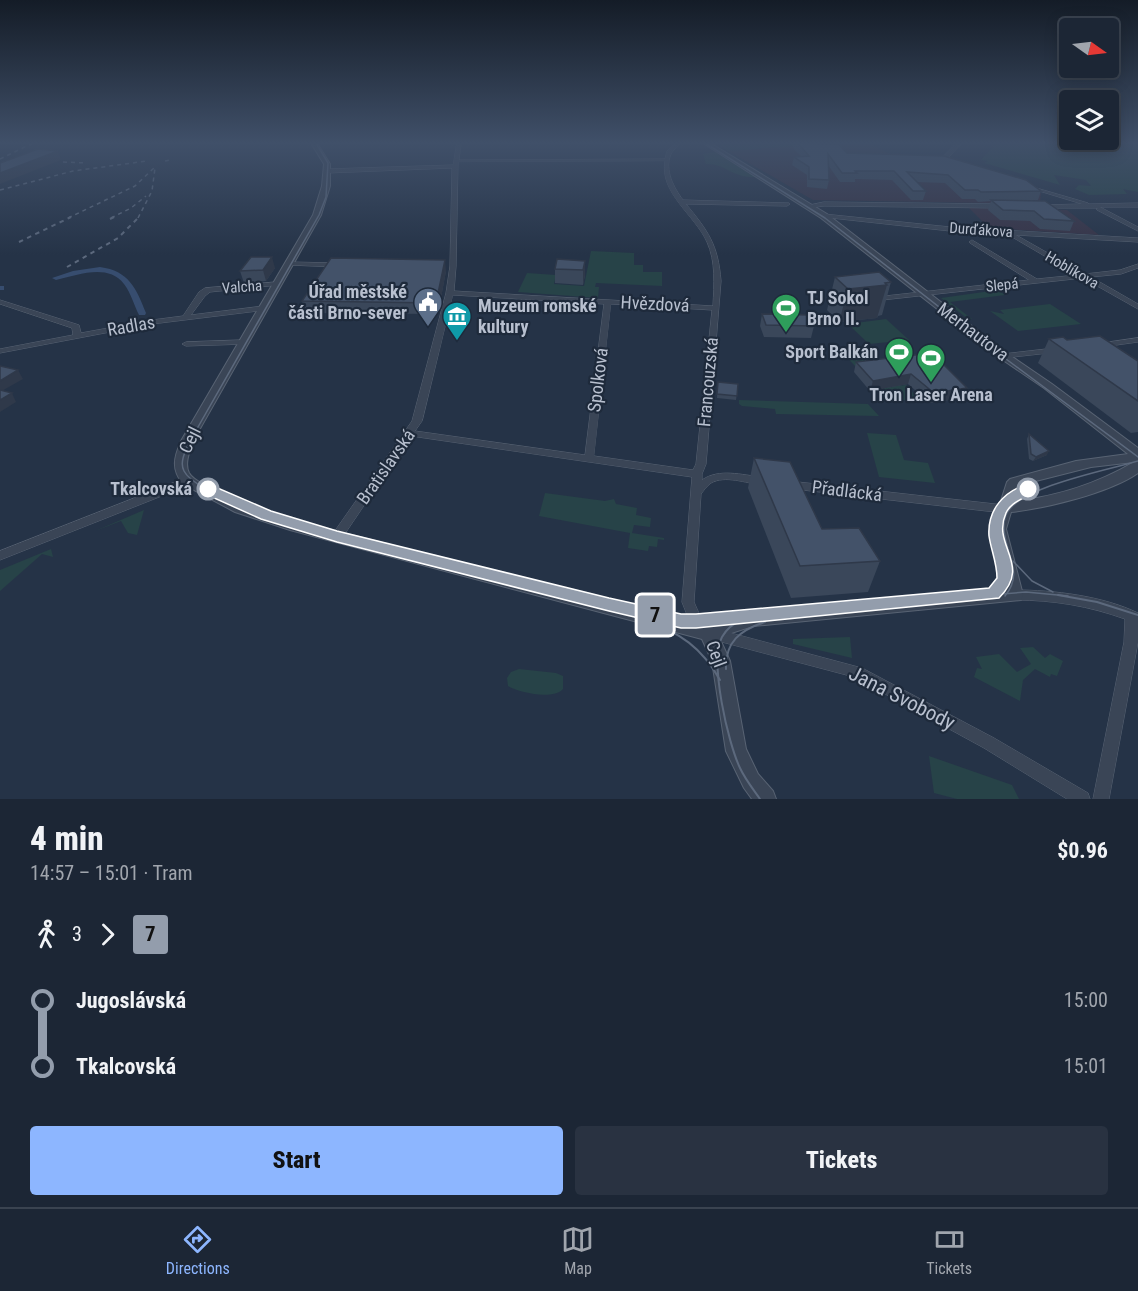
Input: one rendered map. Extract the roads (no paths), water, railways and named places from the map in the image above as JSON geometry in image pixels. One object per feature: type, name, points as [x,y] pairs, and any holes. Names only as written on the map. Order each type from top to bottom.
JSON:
[{"type":"street","name":"Cejl","points":[[326,180],[324,199],[290,264],[187,441],[180,458],[179,469],[188,481],[240,508],[336,538],[708,633],[721,661],[736,751],[751,781],[765,799]]},
{"type":"street","name":"Bratislavská","points":[[336,538],[417,421],[450,293],[454,180]]},
{"type":"street","name":"Francouzská","points":[[669,180],[681,202],[710,242],[718,273],[701,464],[697,474],[688,602],[696,621],[708,633]]},
{"type":"street","name":"Merhautova","points":[[768,180],[824,216],[1138,457]]},
{"type":"street","points":[[1024,185],[1097,207],[1138,229]]},
{"type":"street","points":[[681,202],[787,204]]},
{"type":"street","points":[[810,206],[824,204],[1009,206]]},
{"type":"street","points":[[1030,207],[1138,205]]},
{"type":"street","name":"Durďákova","points":[[824,216],[1007,232],[1138,240]]},
{"type":"street","name":"Hoblíkova","points":[[1007,232],[1138,307]]},
{"type":"street","points":[[972,242],[1035,281]]},
{"type":"street","points":[[290,264],[343,265]]},
{"type":"street","name":"Slepá","points":[[868,300],[1121,272],[1138,266]]},
{"type":"street","name":"Valcha","points":[[185,318],[204,291],[277,284]]},
{"type":"street","name":"Hvězdová","points":[[450,293],[715,308]]},
{"type":"street","name":"Spolková","points":[[589,459],[608,301]]},
{"type":"street","points":[[0,302],[76,327],[77,336]]},
{"type":"street","name":"Radlas","points":[[0,351],[185,318],[263,308]]},
{"type":"street","points":[[1091,346],[1138,340]]},
{"type":"street","points":[[186,344],[244,342]]},
{"type":"street","points":[[1004,356],[1067,349]]},
{"type":"street","points":[[410,433],[697,474]]},
{"type":"street","points":[[1015,595],[1000,537],[1000,523],[1009,491],[1015,482],[1086,463],[1138,457]]},
{"type":"street","points":[[1005,508],[1035,503],[1110,481],[1138,466]]},
{"type":"street","name":"Přadlácká","points":[[697,492],[702,483],[713,476],[1005,508]]},
{"type":"street","points":[[0,556],[188,481]]},
{"type":"street","points":[[708,633],[753,619],[1015,595],[1043,595],[1068,599],[1134,616],[1101,799]]},
{"type":"street","name":"Jana Svobody","points":[[708,633],[857,672],[989,744],[1082,799]]},
{"type":"waterway","points":[[56,278],[87,271],[110,271],[119,275],[127,283],[142,313]]},
{"type":"tram line","points":[[327,180],[326,197],[319,215],[190,441],[183,460],[184,471],[205,488],[246,507],[303,525],[434,561],[580,596]]},
{"type":"tram line","points":[[765,180],[825,218],[1002,356],[1138,457]]},
{"type":"tram line","points":[[1007,594],[1012,585],[1014,574],[1004,522],[1007,513],[1016,503],[1047,487],[1067,480],[1138,461]]},
{"type":"tram line","name":"7","points":[[208,489],[243,507],[337,536],[609,605],[681,621],[696,621],[993,594],[1003,584],[1005,578],[1005,566],[996,536],[998,514],[1010,498],[1028,489]]},
{"type":"tram line","points":[[990,594],[999,587],[1004,578],[1002,557]]},
{"type":"tram line","points":[[1013,561],[1032,581],[1053,592]]},
{"type":"tram line","points":[[1007,594],[1026,592],[1059,595]]},
{"type":"tram line","points":[[977,596],[1007,594]]},
{"type":"tram line","points":[[574,595],[681,621],[994,595]]},
{"type":"tram line","points":[[1059,595],[1068,596]]},
{"type":"tram line","points":[[1059,595],[1097,602],[1138,615]]},
{"type":"tram line","points":[[719,678],[719,648],[722,637],[731,626],[743,619]]},
{"type":"tram line","points":[[645,621],[669,630],[689,643],[706,659],[719,678]]},
{"type":"tram line","points":[[726,669],[731,644],[741,633],[765,622]]},
{"type":"tram line","points":[[719,678],[726,722],[735,756],[744,776],[760,799]]},
{"type":"railway","points":[[0,190],[37,180]]},
{"type":"railway","points":[[68,218],[135,186],[141,180]]},
{"type":"railway","points":[[138,218],[152,191],[153,180]]},
{"type":"railway","points":[[111,218],[131,208],[146,196]]},
{"type":"railway","points":[[19,242],[71,217]]},
{"type":"railway","points":[[110,219],[114,217]]},
{"type":"railway","points":[[67,267],[118,238],[138,218]]},
{"type":"place","name":"Úřad městské části Brno-sever","points":[[428,328]]},
{"type":"place","name":"TJ Sokol Brno II.","points":[[786,334]]},
{"type":"place","name":"Muzeum romské kultury","points":[[457,342]]},
{"type":"place","name":"Sport Balkán","points":[[899,378]]},
{"type":"place","name":"Tron Laser Arena","points":[[931,384]]},
{"type":"place","name":"Tkalcovská","points":[[208,489]]}]
